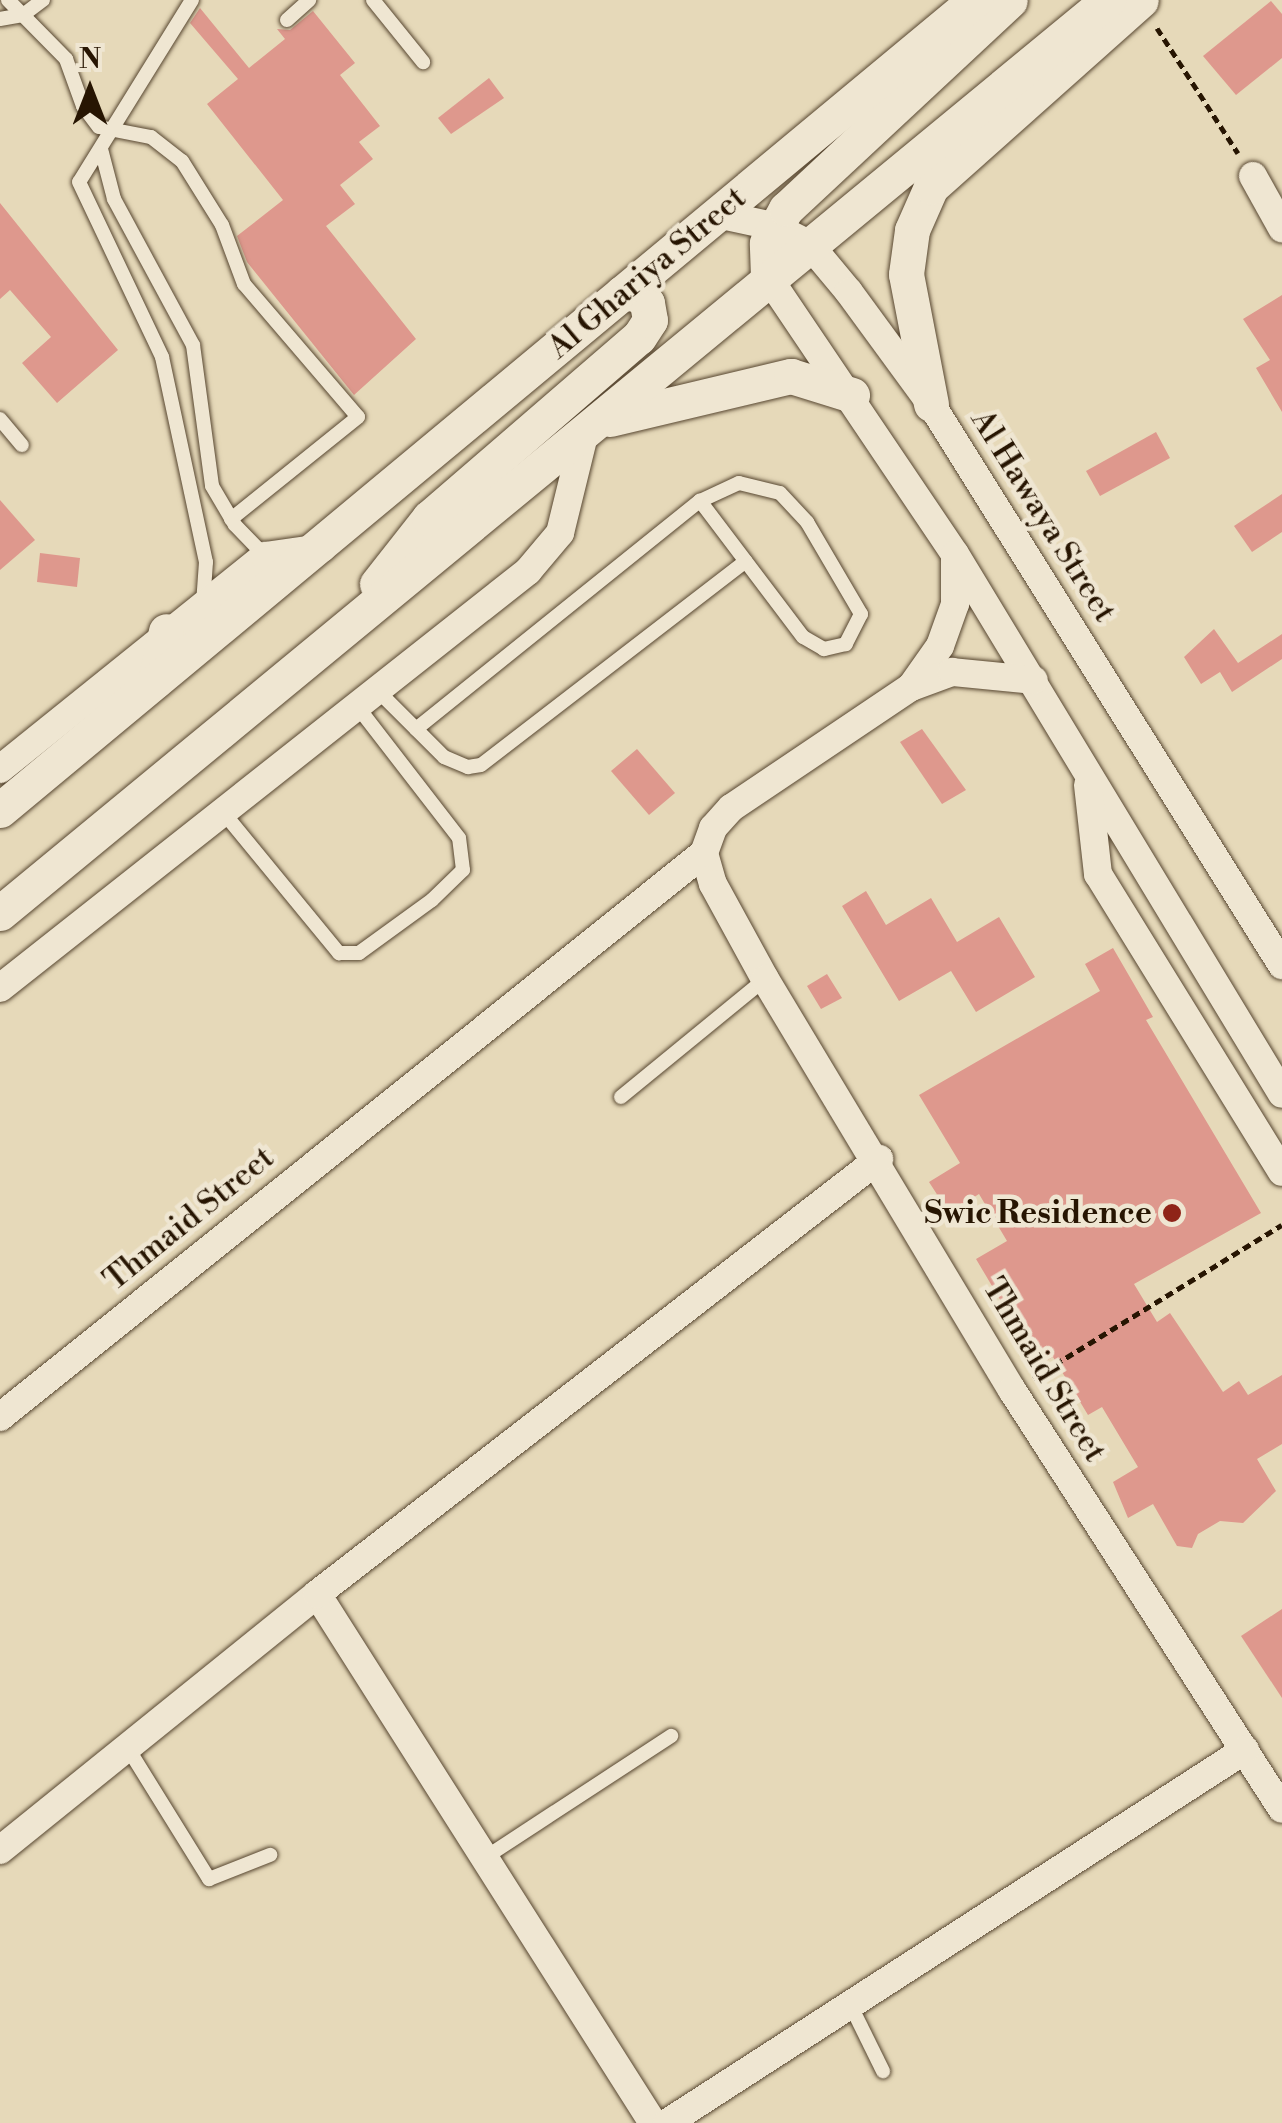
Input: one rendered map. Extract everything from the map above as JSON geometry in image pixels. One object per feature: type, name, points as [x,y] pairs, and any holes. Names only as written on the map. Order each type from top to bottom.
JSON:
[{"type":"street","name":"Al Ghariya Street","points":[[0,810],[322,548],[975,0]]},
{"type":"street","points":[[1010,0],[773,226],[768,277],[852,395],[955,554],[1034,680],[1087,778],[1282,1094]]},
{"type":"street","points":[[0,913],[768,277],[1130,0]]},
{"type":"street","points":[[931,404],[906,274],[912,230],[931,187],[1130,0]]},
{"type":"street","points":[[1253,176],[1282,228]]},
{"type":"street","name":"Al Hawaya Street","points":[[717,214],[773,226],[809,244],[931,404],[1282,965]]},
{"type":"street","points":[[337,636],[429,518],[639,337],[650,320],[647,303],[638,294],[622,293]]},
{"type":"street","points":[[590,427],[757,380],[791,376],[852,395]]},
{"type":"street","points":[[0,988],[528,571],[560,533],[590,427]]},
{"type":"street","points":[[0,769],[265,556],[322,548]]},
{"type":"street","name":"Thmaid Street","points":[[911,687],[940,646],[954,604],[955,554]]},
{"type":"street","points":[[156,681],[166,632]]},
{"type":"street","name":"Thmaid Street","points":[[0,1416],[704,854],[713,828],[731,808],[911,687],[952,672],[1034,680]]},
{"type":"street","points":[[1087,778],[1098,874],[1282,1172]]},
{"type":"street","name":"Thmaid Street","points":[[704,854],[714,884],[765,979],[879,1159],[1012,1390],[1282,1809]]},
{"type":"street","name":"Al Hawaya Street","points":[[1254,919],[1282,939]]},
{"type":"street","points":[[0,1850],[318,1594],[879,1159]]},
{"type":"street","points":[[318,1594],[482,1859],[653,2123]]},
{"type":"street","points":[[667,2123],[1245,1750]]},
{"type":"lane","points":[[8,0],[66,60],[89,117],[111,132],[150,137],[182,160],[222,225],[244,284],[358,418],[231,519]]},
{"type":"lane","points":[[0,20],[23,14],[42,0]]},
{"type":"lane","points":[[192,0],[101,149],[82,169],[80,196],[152,330],[206,562],[202,605]]},
{"type":"lane","points":[[286,20],[309,0]]},
{"type":"lane","points":[[373,0],[423,62]]},
{"type":"lane","points":[[101,149],[114,198],[187,327],[212,486],[231,519],[265,556]]},
{"type":"lane","points":[[174,414],[198,406]]},
{"type":"lane","points":[[0,419],[22,445]]},
{"type":"lane","points":[[416,729],[700,501],[739,483],[767,487],[791,502],[857,602],[855,636],[836,648],[812,644],[700,501]]},
{"type":"lane","points":[[367,698],[416,729],[455,764],[481,764],[746,561]]},
{"type":"lane","points":[[223,812],[339,953],[359,953],[432,900],[463,870],[459,838],[367,698]]},
{"type":"lane","points":[[621,1097],[765,979]]},
{"type":"lane","points":[[482,1859],[672,1736]]},
{"type":"lane","points":[[129,1750],[210,1879],[270,1854]]},
{"type":"lane","points":[[850,2004],[883,2071]]},
{"type":"path","points":[[1130,0],[1253,176]]},
{"type":"path","points":[[1012,1390],[1282,1225]]},
{"type":"building","points":[[1271,1],[1282,14],[1282,58],[1236,95],[1203,56]]},
{"type":"building","points":[[200,8],[249,68],[285,39],[277,29],[290,30],[313,11],[355,63],[340,75],[380,126],[359,142],[373,159],[340,185],[355,204],[326,226],[416,339],[354,395],[247,262],[237,236],[283,200],[207,104],[238,79],[190,23]]},
{"type":"building","points":[[489,78],[504,98],[451,134],[438,118]]},
{"type":"building","points":[[0,203],[118,350],[57,403],[22,363],[51,337],[10,290],[0,299]]},
{"type":"building","points":[[1282,295],[1282,412],[1256,368],[1270,360],[1243,319]]},
{"type":"building","points":[[1156,432],[1170,458],[1100,496],[1086,471]]},
{"type":"building","points":[[1282,494],[1282,532],[1252,552],[1234,526]]},
{"type":"building","points":[[0,500],[35,540],[0,570]]},
{"type":"building","points":[[40,553],[80,558],[77,587],[37,582]]},
{"type":"building","points":[[1214,629],[1238,663],[1282,634],[1282,659],[1232,692],[1220,672],[1201,684],[1184,657]]},
{"type":"building","points":[[922,729],[966,790],[942,804],[900,742]]},
{"type":"building","points":[[637,749],[675,793],[649,815],[611,771]]},
{"type":"building","points":[[866,891],[886,925],[931,898],[957,942],[999,917],[1035,977],[976,1012],[951,971],[899,1001],[842,906]]},
{"type":"building","points":[[1113,948],[1153,1017],[1146,1020],[1261,1213],[1134,1284],[1157,1322],[1170,1313],[1223,1392],[1239,1381],[1248,1395],[1282,1375],[1282,1444],[1257,1459],[1276,1491],[1243,1523],[1220,1521],[1198,1534],[1192,1548],[1177,1546],[1153,1504],[1128,1518],[1113,1482],[1138,1467],[1102,1407],[1088,1415],[1053,1357],[1039,1365],[976,1259],[1007,1241],[979,1194],[949,1213],[929,1182],[960,1163],[919,1095],[1100,991],[1085,964]]},
{"type":"building","points":[[827,974],[842,998],[821,1009],[807,986]]},
{"type":"building","points":[[1282,1609],[1282,1698],[1241,1636]]},
{"type":"place","name":"Swic Residence","points":[[1172,1213]]}]
